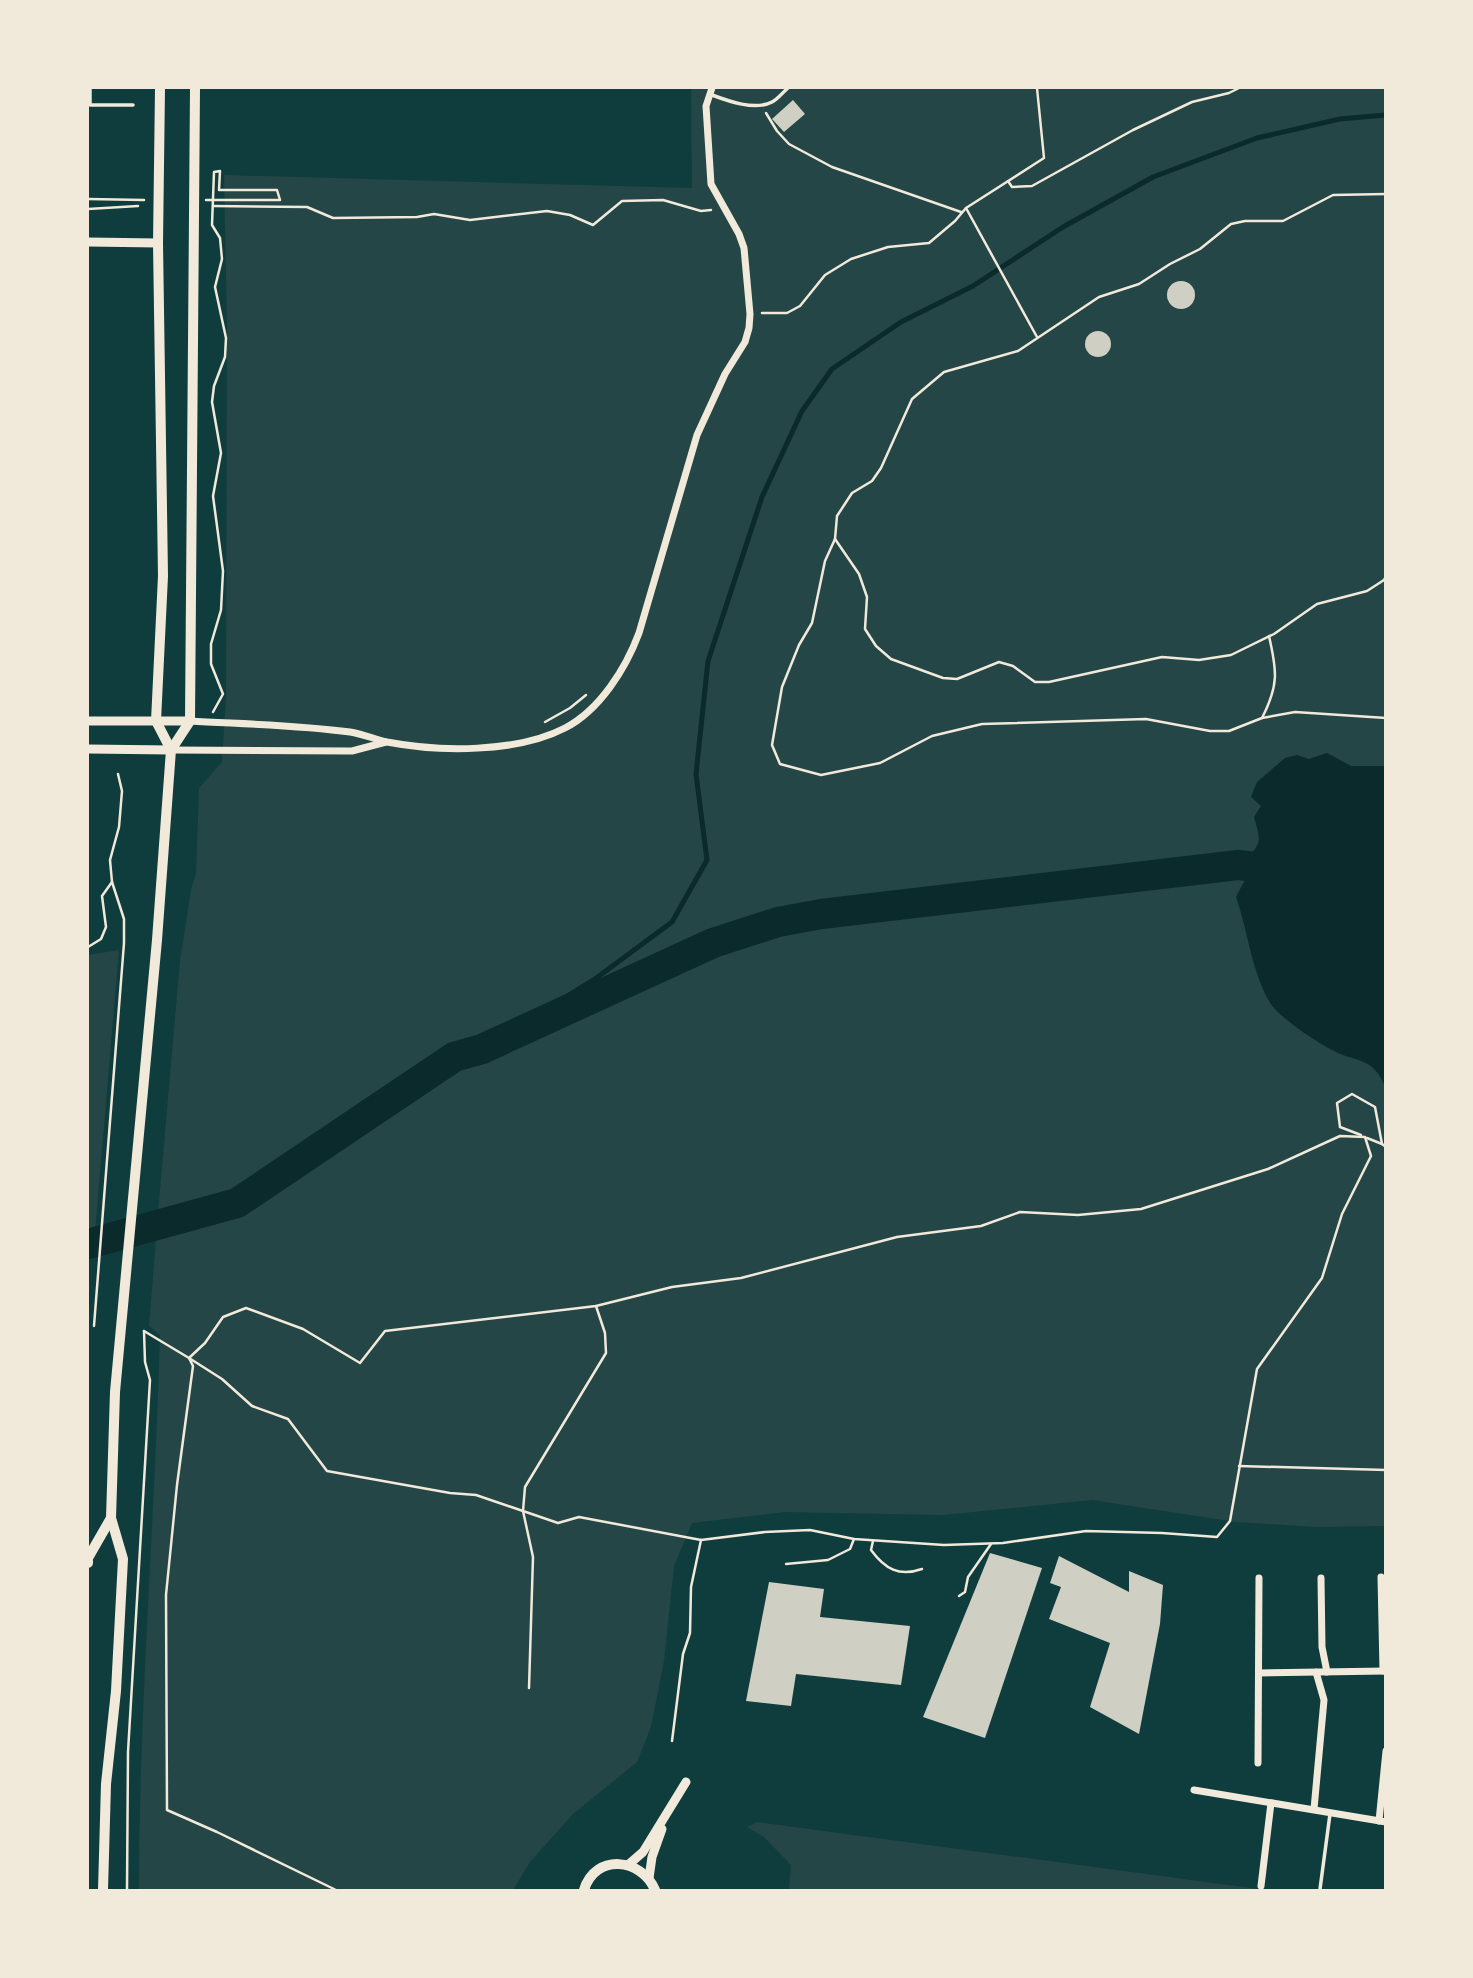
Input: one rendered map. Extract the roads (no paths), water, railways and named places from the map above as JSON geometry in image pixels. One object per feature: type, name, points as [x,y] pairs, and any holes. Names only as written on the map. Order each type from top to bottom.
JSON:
[{"type":"main road","points":[[160,88],[158,243],[163,576],[156,721],[171,750]]},
{"type":"main road","points":[[103,1891],[106,1784],[116,1691],[123,1559],[111,1518],[115,1392],[157,940],[171,750],[191,721],[195,88]]},
{"type":"main road","points":[[88,1563],[88,1558],[111,1518]]},
{"type":"main road","points":[[584,1891],[590,1877],[613,1864],[628,1864],[641,1871],[649,1878],[655,1891]]},
{"type":"street","points":[[88,721],[191,721],[352,732],[387,742],[472,748],[511,745],[542,737],[566,727],[606,694],[629,660],[643,621],[697,435],[725,374],[745,342],[749,328],[744,248],[711,184],[706,106],[711,91]]},
{"type":"street","points":[[88,242],[158,243]]},
{"type":"street","points":[[88,749],[352,751],[387,742]]},
{"type":"street","points":[[1259,1673],[1384,1671],[1381,1577]]},
{"type":"street","points":[[1258,1763],[1259,1578]]},
{"type":"street","points":[[1321,1578],[1322,1647],[1327,1672]]},
{"type":"street","points":[[1314,1809],[1324,1700],[1316,1672]]},
{"type":"street","points":[[1194,1790],[1382,1822],[1385,1751]]},
{"type":"street","points":[[628,1864],[643,1852],[686,1782]]},
{"type":"street","points":[[1261,1886],[1271,1803]]},
{"type":"street","points":[[649,1878],[652,1857],[664,1820]]},
{"type":"lane","points":[[90,88],[90,105],[133,105]]},
{"type":"lane","points":[[711,91],[737,103],[761,104],[774,102],[788,88]]},
{"type":"lane","points":[[1320,1889],[1331,1812]]},
{"type":"waterway","points":[[482,1049],[595,979],[672,922],[707,860],[696,774],[708,661],[762,497],[802,411],[832,369],[901,322],[973,286],[1063,227],[1153,177],[1257,138],[1340,119],[1386,115]]},
{"type":"waterway","points":[[88,1244],[237,1203],[454,1057],[482,1049],[713,943],[778,922],[821,914],[1238,865],[1287,870]]}]
